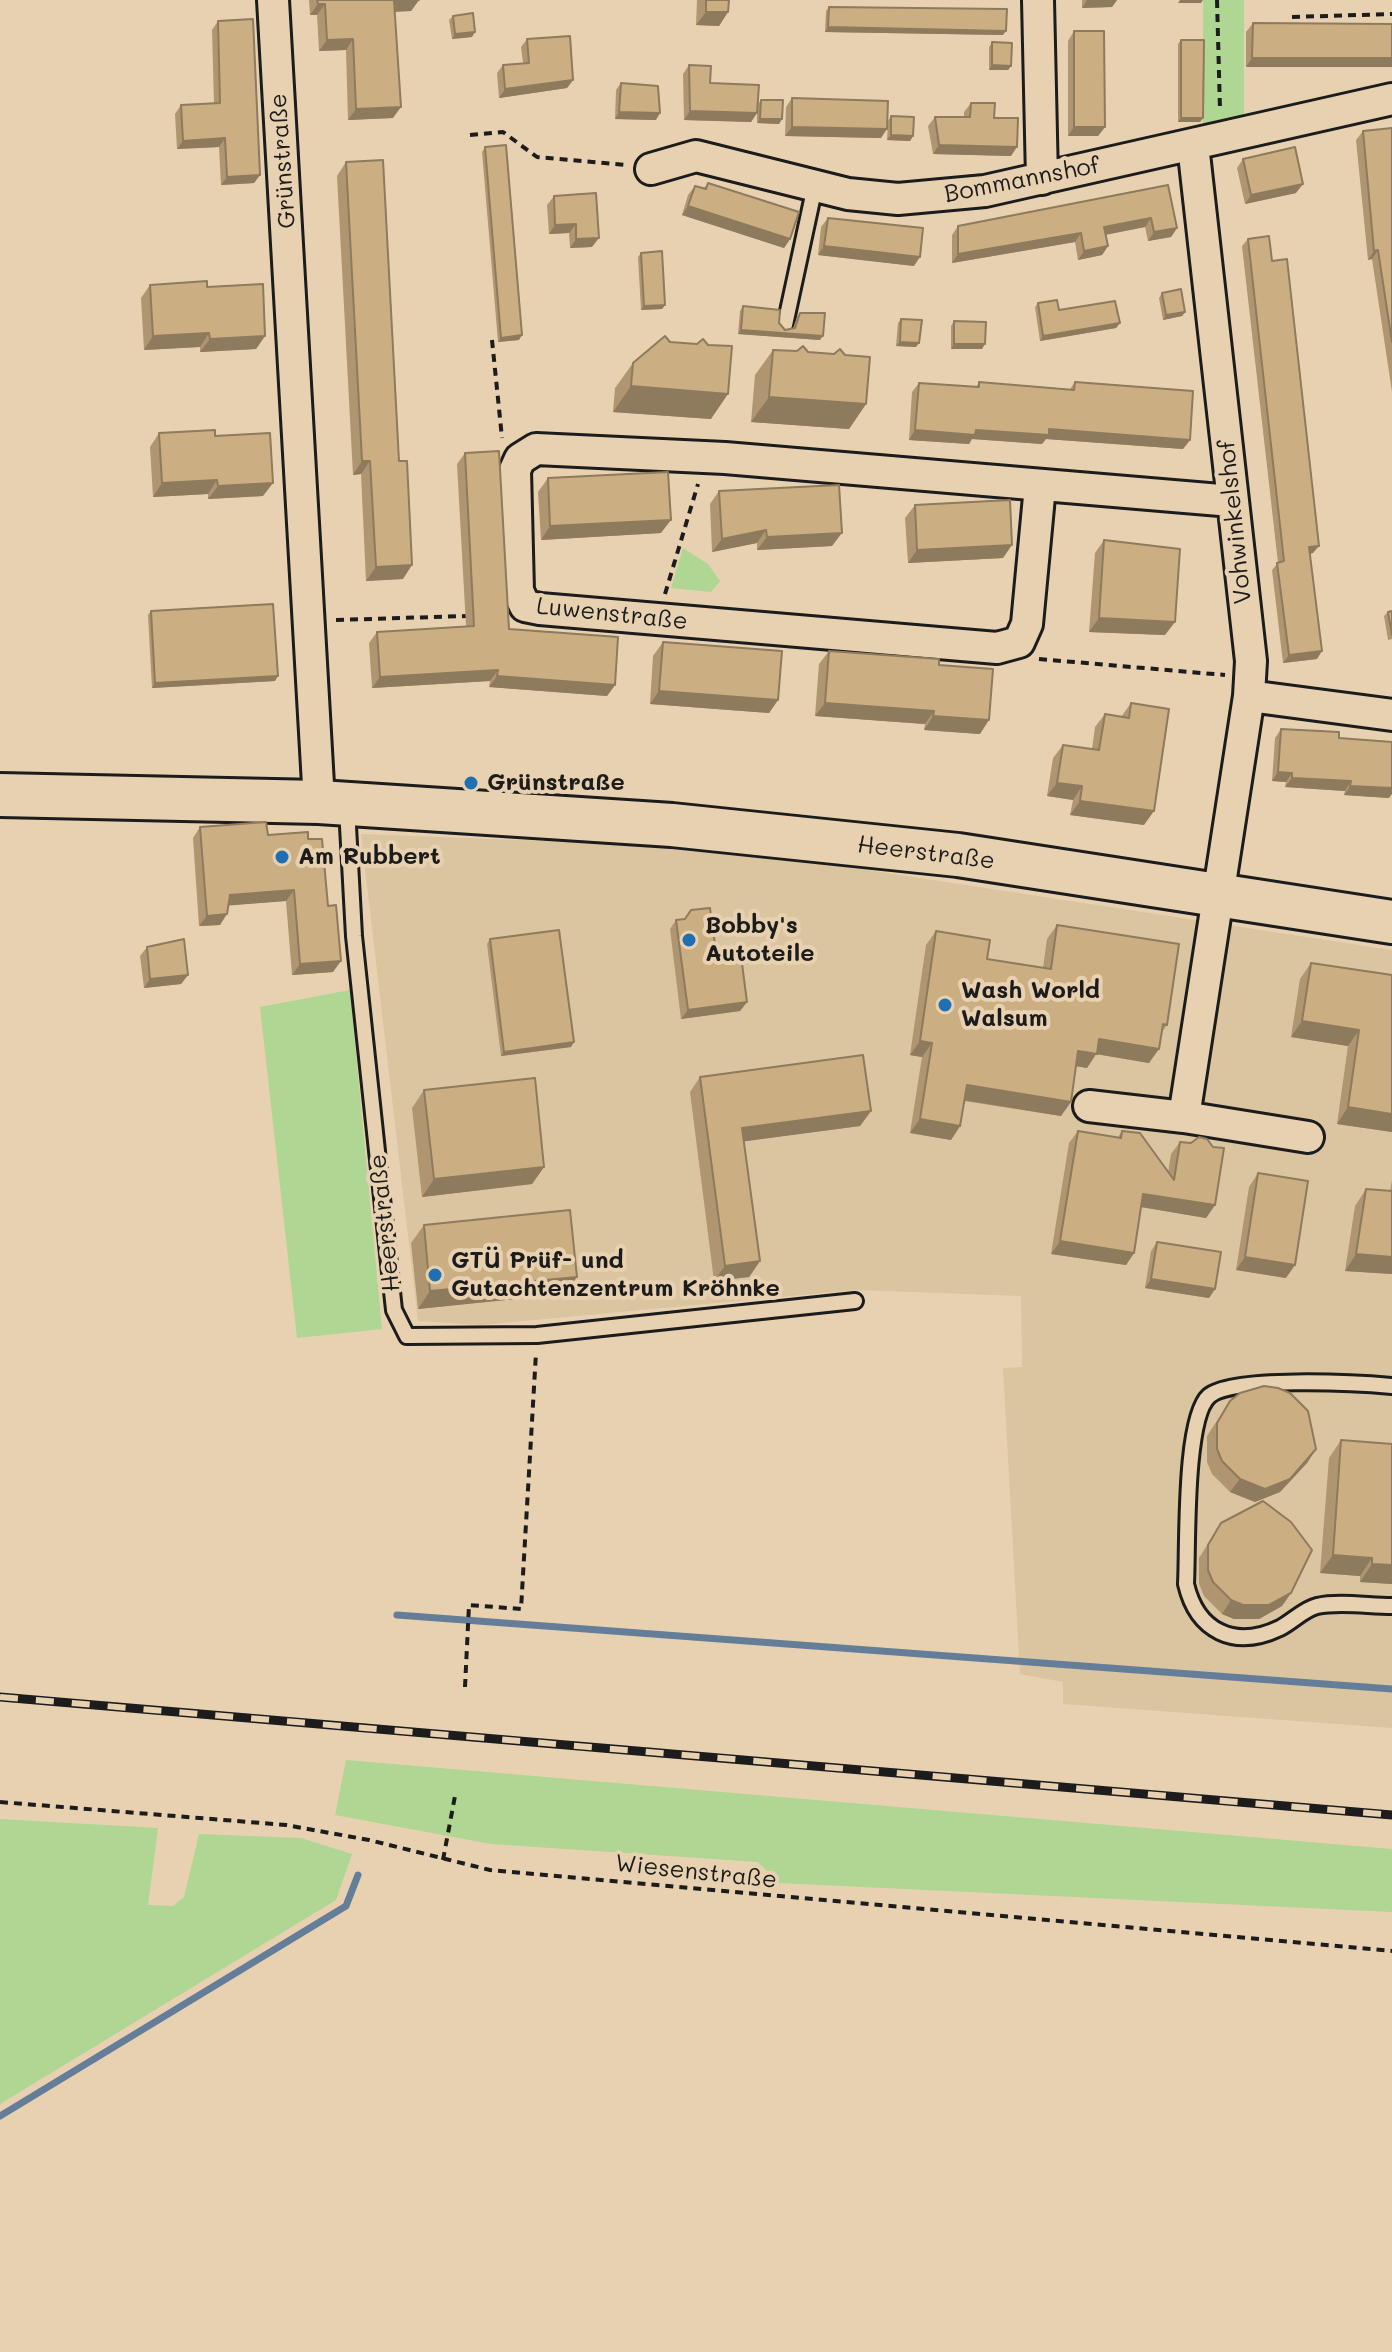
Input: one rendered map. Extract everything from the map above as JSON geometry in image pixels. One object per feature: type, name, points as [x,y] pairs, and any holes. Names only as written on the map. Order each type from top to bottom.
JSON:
[{"type":"main road","name":"Heerstraße","points":[[0,795],[333,803],[672,825],[958,855],[1392,922]]},
{"type":"street","name":"Grünstraße","points":[[273,0],[310,621],[333,803]]},
{"type":"street","points":[[1038,0],[1042,179]]},
{"type":"street","name":"Bommannshof","points":[[651,169],[696,156],[815,186],[898,199],[985,191],[1392,99]]},
{"type":"street","name":"Vohwinkelshof","points":[[1193,145],[1249,687],[1216,897]]},
{"type":"street","points":[[515,470],[520,459],[536,449],[702,457],[1232,501]]},
{"type":"street","name":"Luwenstraße","points":[[515,470],[518,591],[525,606],[997,648],[1019,642]]},
{"type":"street","points":[[1019,642],[1027,624],[1040,486]]},
{"type":"street","points":[[1249,687],[1392,715]]},
{"type":"street","points":[[1184,1117],[1216,897]]},
{"type":"street","points":[[1089,1106],[1184,1117],[1308,1137]]},
{"type":"lane","points":[[785,325],[815,186]]},
{"type":"lane","name":"Heerstraße","points":[[333,803],[354,936],[394,1310],[407,1336],[537,1335],[855,1301]]},
{"type":"lane","points":[[1392,1386],[1305,1382],[1226,1388],[1209,1395],[1194,1424],[1186,1584],[1191,1607],[1206,1625],[1248,1637],[1275,1630],[1318,1606],[1392,1606]]},
{"type":"path","points":[[1217,0],[1223,138]]},
{"type":"path","points":[[1292,17],[1392,14]]},
{"type":"path","points":[[470,135],[503,132],[537,157],[583,159],[651,169]]},
{"type":"path","points":[[492,340],[502,442],[515,470]]},
{"type":"path","points":[[659,620],[698,484],[702,457]]},
{"type":"path","points":[[310,621],[473,615]]},
{"type":"path","points":[[1019,642],[1041,661],[1249,687]]},
{"type":"path","points":[[465,1687],[465,1634],[469,1605],[521,1609],[537,1335]]},
{"type":"path","points":[[443,1860],[455,1796]]},
{"type":"path","name":"Wiesenstraße","points":[[0,1802],[286,1825],[369,1840],[490,1870],[1392,1951]]},
{"type":"shaded area","points":[[361,834],[624,844],[841,866],[1392,950],[1392,1728],[1063,1704],[1063,1682],[1020,1674],[1003,1368],[1022,1367],[1021,1296],[856,1290],[481,1325],[418,1321]]},
{"type":"green space","points":[[1203,0],[1244,0],[1244,118],[1203,125]]},
{"type":"green space","points":[[683,548],[708,564],[720,581],[711,592],[671,588]]},
{"type":"green space","points":[[350,990],[382,1329],[297,1338],[260,1007]]},
{"type":"green space","points":[[346,1760],[1392,1849],[1392,1912],[778,1883],[758,1862],[491,1844],[335,1815]]},
{"type":"green space","points":[[0,1819],[158,1828],[148,1905],[173,1906],[184,1897],[199,1834],[301,1838],[352,1854],[336,1900],[0,2104]]},
{"type":"building","points":[[317,0],[419,0],[394,1],[401,107],[356,109],[353,39],[327,40],[325,4],[318,4]]},
{"type":"building","points":[[706,0],[729,0],[728,12],[706,12]]},
{"type":"building","points":[[829,7],[1007,9],[1006,31],[828,27]]},
{"type":"building","points":[[473,13],[475,32],[455,34],[453,16]]},
{"type":"building","points":[[253,19],[260,175],[227,177],[225,138],[183,141],[181,105],[220,103],[218,21]]},
{"type":"building","points":[[1253,23],[1392,24],[1392,58],[1252,58]]},
{"type":"building","points":[[1074,31],[1104,31],[1105,127],[1074,127]]},
{"type":"building","points":[[570,36],[573,80],[505,89],[503,65],[529,63],[527,39]]},
{"type":"building","points":[[1181,40],[1204,40],[1203,118],[1181,118]]},
{"type":"building","points":[[992,42],[1012,43],[1011,66],[992,65]]},
{"type":"building","points":[[689,65],[711,66],[710,83],[759,85],[757,113],[690,111]]},
{"type":"building","points":[[621,83],[658,86],[660,113],[619,112]]},
{"type":"building","points":[[792,98],[888,101],[887,129],[792,127]]},
{"type":"building","points":[[761,100],[783,100],[782,119],[760,119]]},
{"type":"building","points":[[971,103],[995,103],[994,118],[1018,118],[1017,147],[939,145],[935,117],[970,117]]},
{"type":"building","points":[[891,116],[914,117],[913,136],[891,135]]},
{"type":"building","points":[[1392,128],[1392,342],[1378,250],[1374,251],[1363,131]]},
{"type":"building","points":[[506,145],[522,335],[501,338],[485,147]]},
{"type":"building","points":[[1295,147],[1303,184],[1251,195],[1243,159]]},
{"type":"building","points":[[383,160],[399,461],[407,461],[412,565],[376,567],[370,461],[362,461],[346,162]]},
{"type":"building","points":[[708,183],[799,212],[790,239],[688,206],[695,186],[706,189]]},
{"type":"building","points":[[1168,185],[1177,228],[1154,232],[1151,218],[1104,227],[1108,246],[1084,251],[1081,233],[958,254],[958,226]]},
{"type":"building","points":[[596,193],[599,238],[576,239],[576,224],[555,225],[554,196]]},
{"type":"building","points":[[828,218],[923,228],[920,257],[824,246]]},
{"type":"building","points":[[1269,236],[1272,261],[1287,259],[1319,546],[1309,547],[1322,651],[1289,655],[1277,563],[1284,561],[1248,239]]},
{"type":"building","points":[[662,251],[665,305],[644,306],[641,253]]},
{"type":"building","points":[[207,281],[207,287],[263,284],[265,336],[210,339],[209,333],[153,336],[150,285]]},
{"type":"building","points":[[1181,289],[1185,312],[1166,315],[1162,293]]},
{"type":"building","points":[[1057,300],[1059,310],[1115,301],[1120,323],[1043,336],[1038,303]]},
{"type":"building","points":[[743,306],[780,310],[779,323],[785,330],[795,328],[800,313],[825,313],[823,336],[741,330]]},
{"type":"building","points":[[901,319],[922,320],[919,343],[900,342]]},
{"type":"building","points":[[954,321],[986,322],[985,344],[954,344]]},
{"type":"building","points":[[665,336],[670,342],[697,344],[703,339],[708,345],[732,346],[728,394],[631,386],[633,363]]},
{"type":"building","points":[[803,346],[808,352],[834,354],[840,349],[845,355],[870,357],[866,404],[769,397],[773,350],[797,351]]},
{"type":"building","points":[[979,382],[1074,390],[1075,382],[1193,391],[1190,440],[1049,429],[1049,435],[976,430],[975,435],[915,430],[919,383],[979,387]]},
{"type":"building","points":[[215,430],[215,436],[270,433],[273,483],[218,486],[217,480],[162,483],[159,433]]},
{"type":"building","points":[[499,451],[509,629],[618,637],[615,685],[497,676],[498,670],[380,677],[377,632],[474,626],[465,453]]},
{"type":"building","points":[[668,472],[671,520],[550,526],[548,478]]},
{"type":"building","points":[[839,485],[842,533],[767,537],[766,530],[722,539],[719,491]]},
{"type":"building","points":[[1010,500],[1012,545],[917,550],[915,505]]},
{"type":"building","points":[[1104,540],[1180,549],[1175,622],[1099,618]]},
{"type":"building","points":[[273,604],[278,676],[155,683],[151,611]]},
{"type":"building","points":[[1392,611],[1392,635],[1388,612]]},
{"type":"building","points":[[663,642],[782,651],[778,700],[659,691]]},
{"type":"building","points":[[829,651],[939,659],[939,665],[993,669],[989,720],[933,716],[934,711],[825,703]]},
{"type":"building","points":[[1131,703],[1169,709],[1154,811],[1080,801],[1082,786],[1057,783],[1063,745],[1099,750],[1105,714],[1129,718]]},
{"type":"building","points":[[1281,729],[1339,732],[1339,738],[1392,742],[1392,788],[1350,786],[1351,781],[1292,778],[1292,773],[1278,772]]},
{"type":"building","points":[[266,822],[268,835],[308,832],[308,839],[322,839],[328,906],[336,905],[341,961],[300,964],[294,890],[230,895],[227,914],[207,916],[200,827]]},
{"type":"building","points":[[710,908],[717,959],[741,956],[747,1002],[688,1010],[676,920],[685,919],[691,910]]},
{"type":"building","points":[[1057,925],[1179,944],[1167,1025],[1163,1024],[1159,1049],[1099,1039],[1097,1054],[1078,1051],[1071,1102],[967,1085],[960,1126],[920,1119],[932,1043],[920,1041],[936,931],[990,940],[987,959],[1051,969]]},
{"type":"building","points":[[559,930],[574,1042],[504,1052],[490,939]]},
{"type":"building","points":[[184,939],[188,975],[150,979],[147,947]]},
{"type":"building","points":[[1311,963],[1392,975],[1392,1114],[1348,1107],[1359,1030],[1302,1021]]},
{"type":"building","points":[[863,1055],[871,1111],[742,1128],[760,1261],[725,1266],[700,1077]]},
{"type":"building","points":[[535,1078],[544,1167],[434,1179],[424,1090]]},
{"type":"building","points":[[1078,1131],[1121,1138],[1122,1131],[1140,1133],[1174,1180],[1180,1142],[1191,1143],[1199,1137],[1207,1139],[1213,1147],[1224,1148],[1215,1205],[1143,1194],[1134,1253],[1060,1241]]},
{"type":"building","points":[[1258,1173],[1308,1181],[1295,1265],[1245,1257]]},
{"type":"building","points":[[1366,1189],[1392,1191],[1392,1257],[1356,1254]]},
{"type":"building","points":[[570,1210],[577,1277],[430,1291],[424,1225]]},
{"type":"building","points":[[1157,1242],[1221,1252],[1215,1289],[1151,1279]]},
{"type":"building","points":[[1264,1386],[1290,1393],[1308,1411],[1316,1449],[1290,1479],[1265,1489],[1240,1479],[1222,1461],[1217,1449],[1217,1423],[1230,1401],[1240,1393]]},
{"type":"building","points":[[1341,1440],[1392,1444],[1392,1565],[1372,1564],[1372,1558],[1333,1555]]},
{"type":"building","points":[[1263,1501],[1291,1522],[1312,1550],[1291,1593],[1269,1605],[1243,1605],[1231,1600],[1213,1582],[1208,1570],[1208,1545],[1221,1523]]},
{"type":"waterway","points":[[397,1615],[1392,1689]]},
{"type":"waterway","points":[[0,2116],[346,1906],[358,1875]]},
{"type":"railway","points":[[0,1697],[1392,1815]]},
{"type":"place","name":"Grünstraße","points":[[471,783]]},
{"type":"place","name":"Am Rubbert","points":[[282,857]]},
{"type":"place","name":"Bobby's Autoteile","points":[[689,940]]},
{"type":"place","name":"Wash World Walsum","points":[[945,1005]]},
{"type":"place","name":"GTÜ Prüf- und Gutachtenzentrum Kröhnke","points":[[435,1275]]}]
